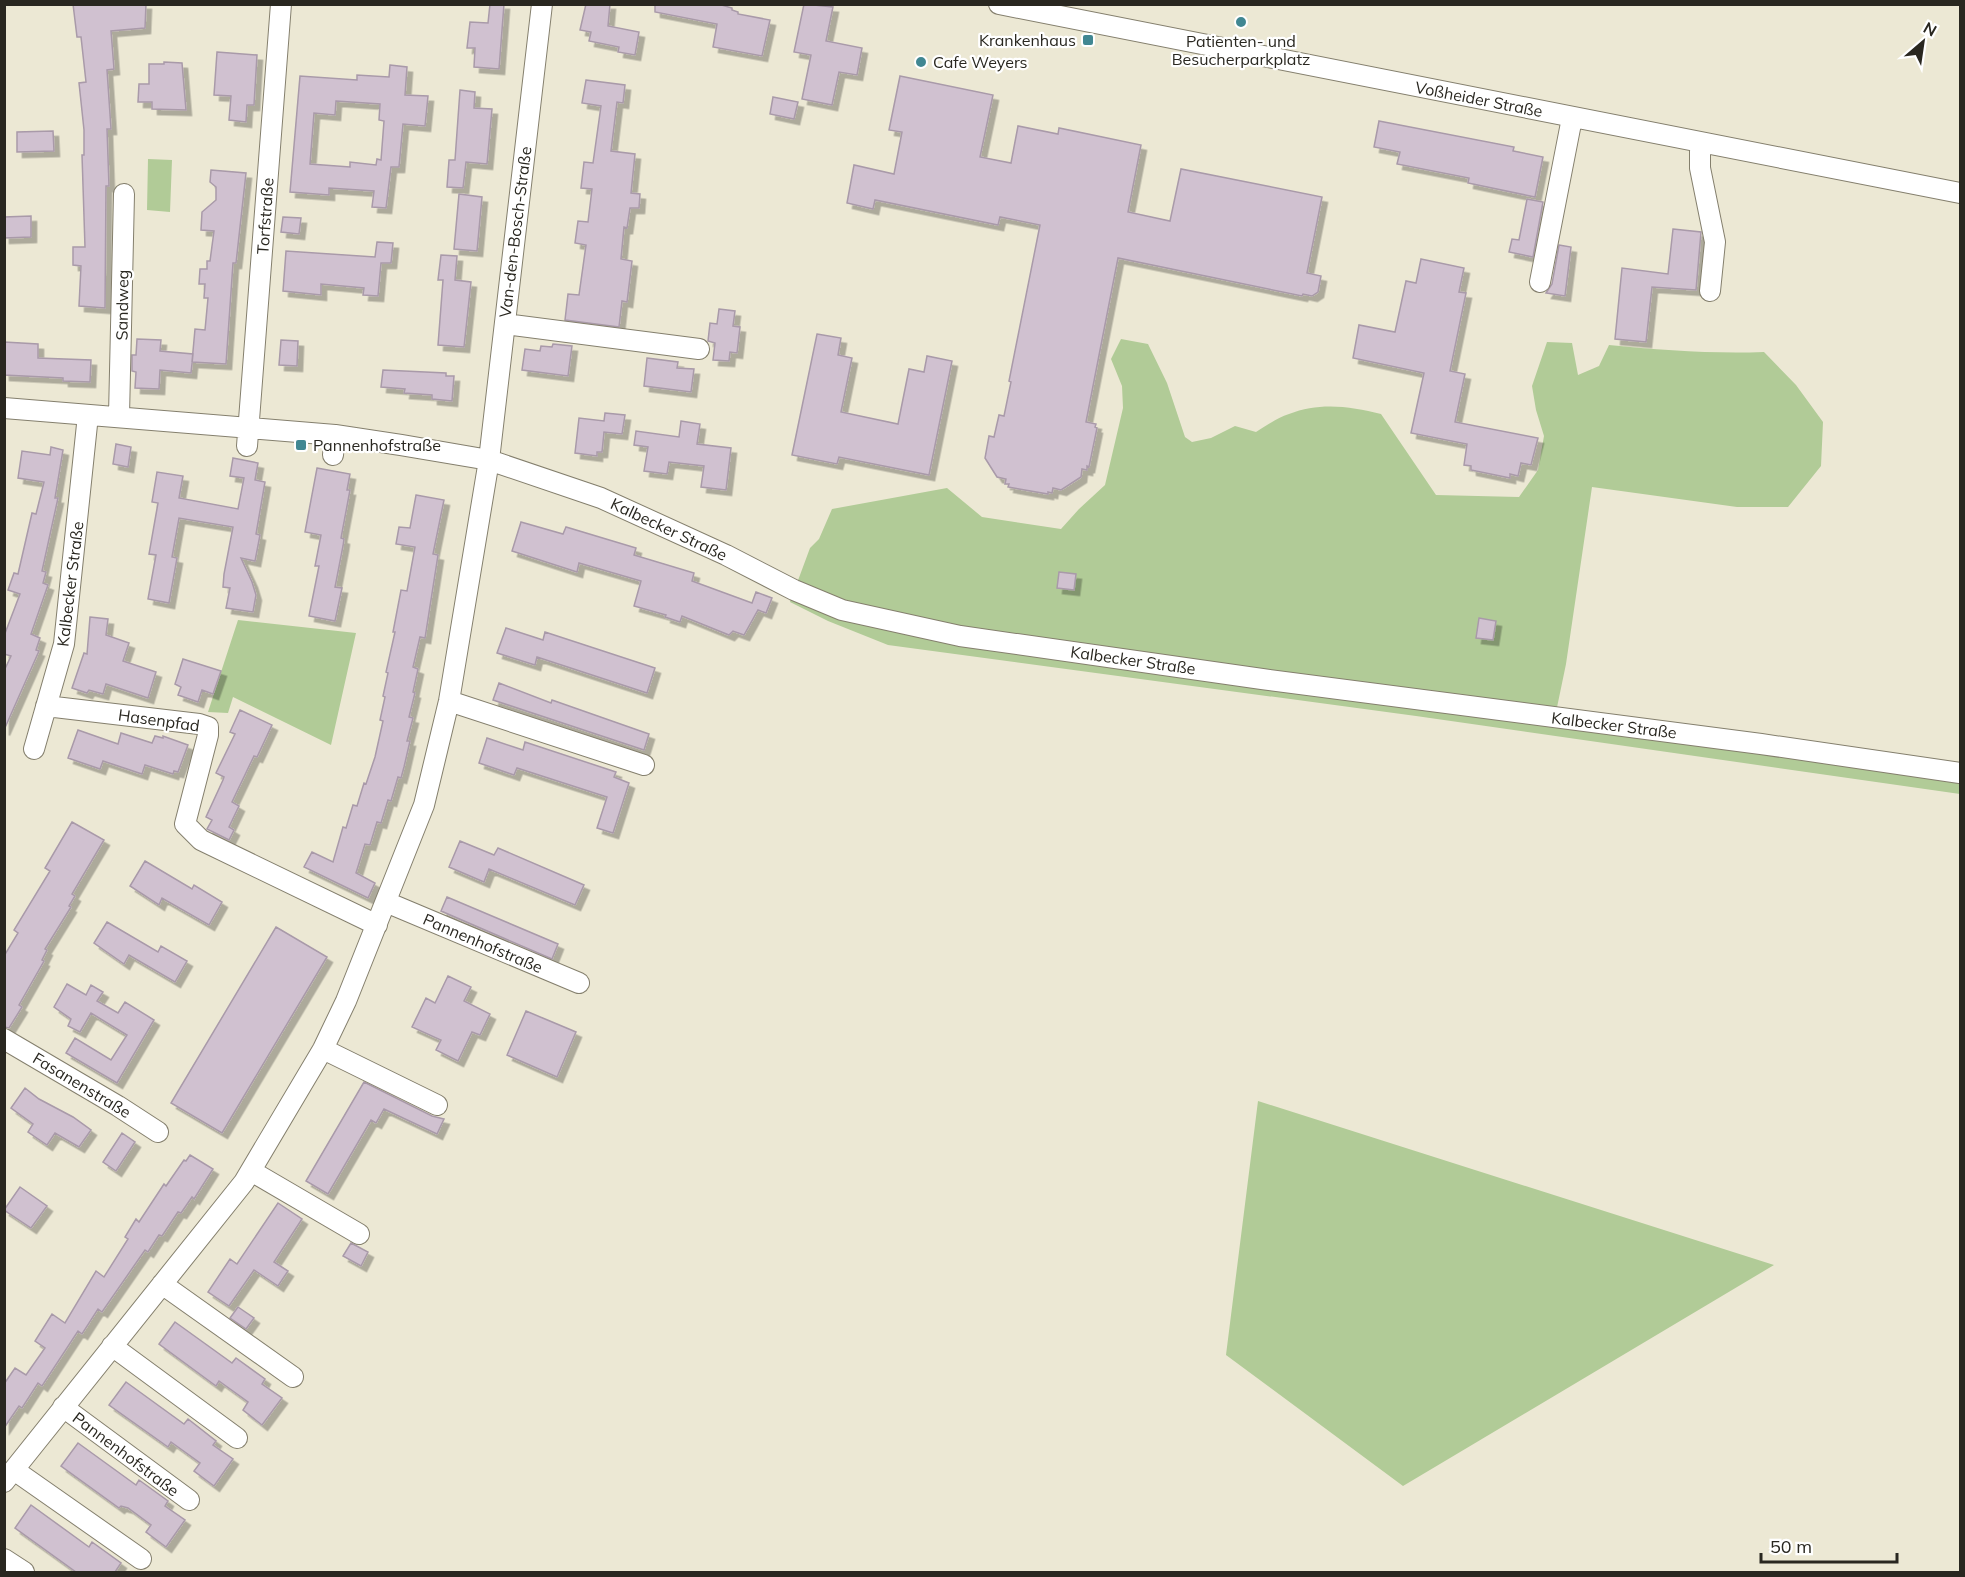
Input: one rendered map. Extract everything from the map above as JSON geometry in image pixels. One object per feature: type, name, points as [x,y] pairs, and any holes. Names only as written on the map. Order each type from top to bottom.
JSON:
[{"type":"street","name":"Torfstraße","points":[[248,436],[281,4]]},
{"type":"street","name":"Van-den-Bosch-Straße","points":[[489,460],[542,4]]},
{"type":"street","name":"Voßheider Straße","points":[[999,4],[1960,193]]},
{"type":"street","points":[[1540,282],[1572,118]]},
{"type":"street","points":[[1700,142],[1700,168],[1715,242],[1710,291]]},
{"type":"street","name":"Sandweg","points":[[118,416],[124,194]]},
{"type":"street","points":[[505,324],[699,349]]},
{"type":"street","name":"Kalbecker Straße","points":[[4,408],[118,416],[248,436],[334,445],[400,445],[489,460],[601,498],[662,525],[794,590],[842,610],[960,636],[1960,773]]},
{"type":"street","name":"Kalbecker Straße","points":[[34,749],[64,644],[88,415]]},
{"type":"street","name":"Pannenhofstraße","points":[[141,1559],[9,1476],[244,1182],[323,1049],[346,1001],[424,805],[449,701],[489,460]]},
{"type":"street","points":[[449,701],[644,765]]},
{"type":"street","name":"Hasenpfad","points":[[46,706],[199,724],[208,727],[208,735],[185,824],[201,840],[377,925]]},
{"type":"street","name":"Pannenhofstraße","points":[[386,902],[579,983]]},
{"type":"street","name":"Fasanenstraße","points":[[4,1039],[158,1132]]},
{"type":"street","points":[[323,1049],[437,1105]]},
{"type":"street","points":[[250,1171],[359,1234]]},
{"type":"street","points":[[162,1284],[293,1377]]},
{"type":"street","points":[[112,1347],[237,1438]]},
{"type":"street","name":"Pannenhofstraße","points":[[63,1407],[189,1500]]},
{"type":"street","points":[[4,1559],[24,1572]]},
{"type":"green space","points":[[148,159],[172,160],[170,212],[147,210]]},
{"type":"green space","points":[[1121,339],[1148,344],[1167,383],[1185,437],[1192,442],[1211,438],[1235,426],[1256,432],[1300,410],[1335,406],[1358,409],[1381,414],[1436,495],[1519,497],[1538,470],[1544,436],[1532,386],[1547,342],[1572,343],[1578,375],[1599,366],[1609,345],[1687,351],[1764,352],[1796,385],[1823,422],[1821,466],[1788,507],[1737,507],[1592,487],[1566,664],[1555,717],[1960,773],[1960,794],[1416,716],[888,645],[828,621],[790,602],[810,548],[819,539],[832,509],[947,488],[982,517],[1061,529],[1105,485],[1123,408],[1122,386],[1111,359]]},
{"type":"green space","points":[[238,620],[356,633],[331,745],[233,697],[228,713],[208,712]]},
{"type":"green space","points":[[1258,1101],[1774,1265],[1403,1486],[1226,1355]]},
{"type":"building","points":[[73,4],[146,4],[145,28],[111,31],[114,69],[107,70],[111,129],[107,129],[109,186],[106,186],[105,308],[79,306],[81,266],[73,265],[73,247],[85,247],[82,155],[84,155],[84,130],[79,83],[86,82],[81,37],[77,37]]},
{"type":"building","points":[[490,4],[504,4],[499,69],[474,67],[475,48],[467,48],[470,22],[488,23]]},
{"type":"building","points":[[586,4],[610,4],[608,26],[639,32],[635,55],[618,52],[619,47],[589,41],[591,32],[580,30]]},
{"type":"building","points":[[655,4],[718,4],[732,8],[738,14],[770,20],[762,56],[713,47],[717,24],[655,12]]},
{"type":"building","points":[[804,4],[833,7],[826,41],[862,48],[857,75],[839,72],[832,105],[802,99],[811,55],[794,52]]},
{"type":"building","points":[[217,52],[257,55],[254,105],[247,105],[246,122],[229,120],[231,96],[214,95]]},
{"type":"building","points":[[164,62],[182,63],[186,110],[152,109],[152,102],[138,102],[139,84],[149,84],[149,64],[164,64]]},
{"type":"building","points":[[390,65],[407,67],[405,95],[428,96],[425,126],[403,124],[399,167],[391,167],[386,208],[372,207],[374,191],[329,188],[329,195],[290,192],[300,76],[357,80],[357,75],[389,77]],"holes":[[[336,101],[380,104],[379,120],[384,121],[381,160],[377,159],[376,165],[350,162],[350,167],[310,164],[314,113],[335,115]]]},
{"type":"building","points":[[900,76],[993,95],[980,157],[1011,163],[1018,126],[1058,134],[1059,128],[1141,145],[1128,212],[1170,221],[1181,169],[1322,197],[1307,273],[1321,276],[1318,292],[1312,296],[1303,294],[1302,296],[1118,258],[1086,422],[1096,424],[1097,428],[1089,467],[1087,466],[1087,470],[1082,469],[1081,477],[1061,490],[1053,488],[1052,493],[1048,492],[1048,494],[1008,487],[1009,484],[1005,484],[1006,479],[997,477],[985,458],[989,436],[994,437],[999,415],[1004,416],[1040,225],[1000,217],[998,225],[875,200],[873,209],[847,203],[854,165],[894,174],[902,132],[889,130]]},
{"type":"building","points":[[586,80],[625,85],[623,103],[617,102],[611,151],[635,154],[631,193],[640,194],[639,208],[630,208],[627,228],[624,227],[621,259],[632,261],[627,302],[622,301],[619,327],[565,320],[568,294],[579,295],[586,245],[575,243],[578,221],[588,222],[592,189],[581,188],[584,162],[593,163],[601,106],[582,103]]},
{"type":"building","points":[[460,90],[475,92],[474,108],[492,109],[487,164],[466,162],[463,188],[447,187],[449,160],[455,160]]},
{"type":"building","points":[[773,97],[798,102],[794,119],[770,114]]},
{"type":"building","points":[[1379,121],[1514,147],[1513,151],[1543,157],[1535,197],[1468,183],[1469,178],[1397,164],[1400,152],[1374,147]]},
{"type":"building","points":[[53,131],[54,151],[17,152],[17,132]]},
{"type":"building","points":[[211,170],[246,173],[236,263],[233,263],[226,364],[192,362],[195,329],[205,330],[208,298],[204,298],[205,284],[199,284],[200,269],[207,269],[207,261],[210,261],[214,231],[201,230],[202,212],[216,200],[216,187],[210,182]]},
{"type":"building","points":[[459,194],[482,197],[477,251],[454,249]]},
{"type":"building","points":[[1527,199],[1543,202],[1533,257],[1509,252],[1512,239],[1519,240]]},
{"type":"building","points":[[31,216],[31,237],[4,238],[4,217]]},
{"type":"building","points":[[283,217],[301,218],[299,234],[281,232]]},
{"type":"building","points":[[1673,229],[1701,232],[1696,290],[1652,287],[1646,342],[1615,339],[1622,268],[1668,274]]},
{"type":"building","points":[[377,242],[393,243],[391,263],[381,263],[378,296],[363,295],[364,288],[321,284],[321,295],[283,291],[286,251],[375,257]]},
{"type":"building","points":[[1559,245],[1571,247],[1565,296],[1546,293],[1552,284]]},
{"type":"building","points":[[441,255],[457,256],[455,280],[471,282],[464,347],[438,345],[443,280],[438,280]]},
{"type":"building","points":[[1421,259],[1464,268],[1459,292],[1466,293],[1450,371],[1465,374],[1455,422],[1538,438],[1531,465],[1521,463],[1518,476],[1510,474],[1510,478],[1471,470],[1471,466],[1464,465],[1467,444],[1411,433],[1424,373],[1353,358],[1359,325],[1395,332],[1406,281],[1416,283]]},
{"type":"building","points":[[719,309],[735,311],[733,326],[740,327],[737,353],[730,352],[729,361],[713,360],[715,343],[708,341],[710,323],[717,324]]},
{"type":"building","points":[[817,334],[841,338],[838,355],[852,358],[841,412],[898,424],[909,369],[924,372],[927,356],[952,361],[929,475],[839,457],[837,464],[792,455]]},
{"type":"building","points":[[137,339],[161,340],[160,351],[193,354],[191,373],[160,370],[159,389],[135,388],[136,372],[132,371],[132,355],[136,355]]},
{"type":"building","points":[[281,340],[298,341],[297,366],[279,365]]},
{"type":"building","points":[[4,342],[38,344],[38,358],[91,360],[90,382],[4,375]]},
{"type":"building","points":[[553,344],[572,346],[568,376],[522,370],[525,349],[540,351],[541,346],[552,347]]},
{"type":"building","points":[[647,358],[678,362],[677,368],[694,369],[691,392],[644,386]]},
{"type":"building","points":[[383,370],[446,373],[446,376],[454,376],[452,401],[432,399],[432,395],[404,393],[405,389],[381,387]]},
{"type":"building","points":[[605,413],[625,415],[622,434],[604,432],[602,452],[597,452],[597,456],[575,453],[579,418],[604,421]]},
{"type":"building","points":[[681,421],[700,424],[697,444],[731,448],[726,490],[701,487],[704,466],[669,462],[667,474],[644,471],[648,447],[634,445],[636,431],[679,437]]},
{"type":"building","points":[[116,444],[131,447],[128,467],[113,464]]},
{"type":"building","points":[[51,447],[63,450],[55,498],[58,498],[42,571],[46,572],[43,583],[48,585],[31,634],[40,638],[36,650],[39,651],[4,730],[4,671],[11,656],[4,654],[4,636],[20,594],[8,590],[14,573],[18,574],[32,513],[36,514],[44,482],[18,478],[22,451],[50,455]]},
{"type":"building","points":[[233,458],[258,463],[255,480],[265,482],[256,534],[260,535],[255,561],[241,558],[256,595],[253,612],[226,608],[230,588],[223,587],[224,574],[233,527],[179,518],[172,557],[177,558],[169,603],[148,599],[156,555],[149,554],[158,503],[152,502],[157,472],[183,476],[179,498],[238,509],[244,478],[230,476]]},
{"type":"building","points":[[317,468],[350,474],[347,490],[350,490],[341,538],[344,539],[335,587],[342,588],[335,621],[309,616],[319,566],[315,566],[321,535],[305,532]]},
{"type":"building","points":[[416,495],[444,500],[433,554],[438,555],[425,638],[420,637],[413,667],[418,669],[409,717],[413,718],[407,741],[410,741],[404,767],[401,778],[398,777],[391,801],[388,800],[381,823],[377,822],[370,845],[365,844],[356,873],[375,883],[368,898],[304,867],[312,852],[333,862],[343,827],[346,828],[353,805],[357,806],[375,757],[383,721],[380,720],[388,673],[386,672],[401,590],[407,591],[415,547],[396,544],[399,527],[410,528]]},
{"type":"building","points":[[521,522],[563,534],[566,527],[636,548],[634,555],[694,573],[692,581],[752,603],[756,592],[772,598],[766,613],[758,610],[744,635],[733,631],[729,635],[682,616],[680,622],[665,617],[666,615],[634,606],[641,581],[579,563],[577,572],[512,551]]},
{"type":"building","points":[[1059,572],[1076,574],[1074,590],[1057,588]]},
{"type":"building","points":[[90,617],[108,619],[106,635],[129,643],[123,661],[156,672],[148,698],[106,684],[103,694],[89,690],[87,693],[72,688],[84,653],[87,654]]},
{"type":"building","points":[[1479,618],[1496,621],[1493,640],[1476,638]]},
{"type":"building","points":[[506,628],[543,640],[545,632],[655,668],[647,693],[537,657],[535,665],[497,653]]},
{"type":"building","points":[[183,659],[221,671],[213,694],[202,690],[198,702],[178,695],[181,687],[175,684]]},
{"type":"building","points":[[499,683],[551,703],[552,700],[649,734],[644,750],[493,700]]},
{"type":"building","points":[[240,710],[272,725],[232,802],[239,806],[229,827],[234,830],[229,840],[207,829],[212,820],[206,817],[224,777],[216,773],[235,734],[230,732]]},
{"type":"building","points":[[78,730],[118,744],[121,733],[152,743],[155,736],[163,738],[163,736],[188,745],[178,772],[174,771],[173,774],[145,765],[142,774],[103,761],[100,769],[68,758]]},
{"type":"building","points":[[487,738],[523,750],[525,742],[616,772],[614,777],[629,783],[613,833],[597,828],[607,797],[517,768],[514,775],[479,763]]},
{"type":"building","points":[[72,822],[104,840],[72,894],[75,896],[69,906],[71,907],[45,949],[47,950],[42,960],[44,961],[19,1005],[22,1007],[9,1028],[4,1027],[4,956],[18,933],[14,930],[50,871],[45,868]]},
{"type":"building","points":[[460,841],[494,855],[498,848],[584,885],[575,905],[489,869],[484,882],[449,867]]},
{"type":"building","points":[[145,861],[192,889],[194,885],[222,902],[209,925],[162,898],[159,905],[130,886]]},
{"type":"building","points":[[447,897],[558,944],[552,959],[441,911]]},
{"type":"building","points":[[107,922],[158,952],[161,946],[187,961],[175,982],[129,955],[124,964],[94,943]]},
{"type":"building","points":[[276,927],[327,957],[222,1133],[171,1103]]},
{"type":"building","points":[[448,976],[471,987],[464,1001],[490,1014],[480,1035],[472,1032],[458,1061],[436,1050],[441,1040],[412,1027],[426,998],[435,1003]]},
{"type":"building","points":[[67,984],[86,995],[91,985],[103,992],[97,1001],[118,1013],[125,1002],[154,1020],[117,1083],[66,1053],[75,1038],[111,1060],[127,1035],[91,1013],[80,1032],[68,1026],[71,1019],[54,1007]]},
{"type":"building","points":[[526,1011],[576,1032],[557,1077],[507,1055]]},
{"type":"building","points":[[364,1082],[432,1116],[444,1119],[437,1134],[384,1109],[376,1123],[371,1120],[328,1194],[306,1181]]},
{"type":"building","points":[[25,1088],[91,1130],[79,1147],[55,1133],[47,1145],[28,1132],[33,1124],[11,1108]]},
{"type":"building","points":[[122,1133],[135,1142],[116,1171],[103,1162]]},
{"type":"building","points":[[190,1155],[213,1169],[194,1199],[192,1197],[181,1213],[178,1212],[148,1252],[145,1250],[102,1312],[98,1309],[82,1334],[78,1331],[42,1386],[38,1383],[22,1408],[19,1406],[4,1428],[4,1384],[15,1368],[26,1375],[45,1348],[35,1341],[52,1314],[65,1323],[96,1271],[104,1277],[128,1239],[125,1237],[136,1219],[139,1222],[164,1184],[166,1186]]},
{"type":"building","points":[[20,1187],[47,1206],[31,1228],[4,1210]]},
{"type":"building","points":[[278,1203],[302,1219],[274,1262],[288,1271],[278,1286],[254,1270],[229,1306],[208,1292],[230,1259],[237,1264]]},
{"type":"building","points":[[351,1243],[368,1252],[361,1266],[343,1256]]},
{"type":"building","points":[[238,1307],[254,1318],[246,1329],[230,1318]]},
{"type":"building","points":[[175,1322],[232,1363],[236,1358],[265,1379],[262,1384],[282,1398],[262,1425],[243,1410],[248,1402],[219,1381],[216,1386],[159,1344]]},
{"type":"building","points":[[126,1382],[184,1424],[188,1419],[216,1441],[213,1445],[233,1459],[214,1486],[194,1471],[200,1463],[171,1442],[168,1447],[109,1405]]},
{"type":"building","points":[[78,1443],[136,1485],[139,1480],[168,1501],[165,1506],[185,1520],[166,1547],[146,1532],[151,1525],[128,1508],[121,1506],[119,1508],[61,1466]]},
{"type":"building","points":[[31,1505],[89,1547],[92,1542],[121,1563],[115,1572],[76,1572],[15,1528]]},
{"type":"place","name":"Patienten- und Besucherparkplatz","points":[[1241,22]]},
{"type":"place","name":"Krankenhaus","points":[[1088,40]]},
{"type":"place","name":"Cafe Weyers","points":[[921,62]]},
{"type":"place","name":"Pannenhofstraße","points":[[301,445]]}]
